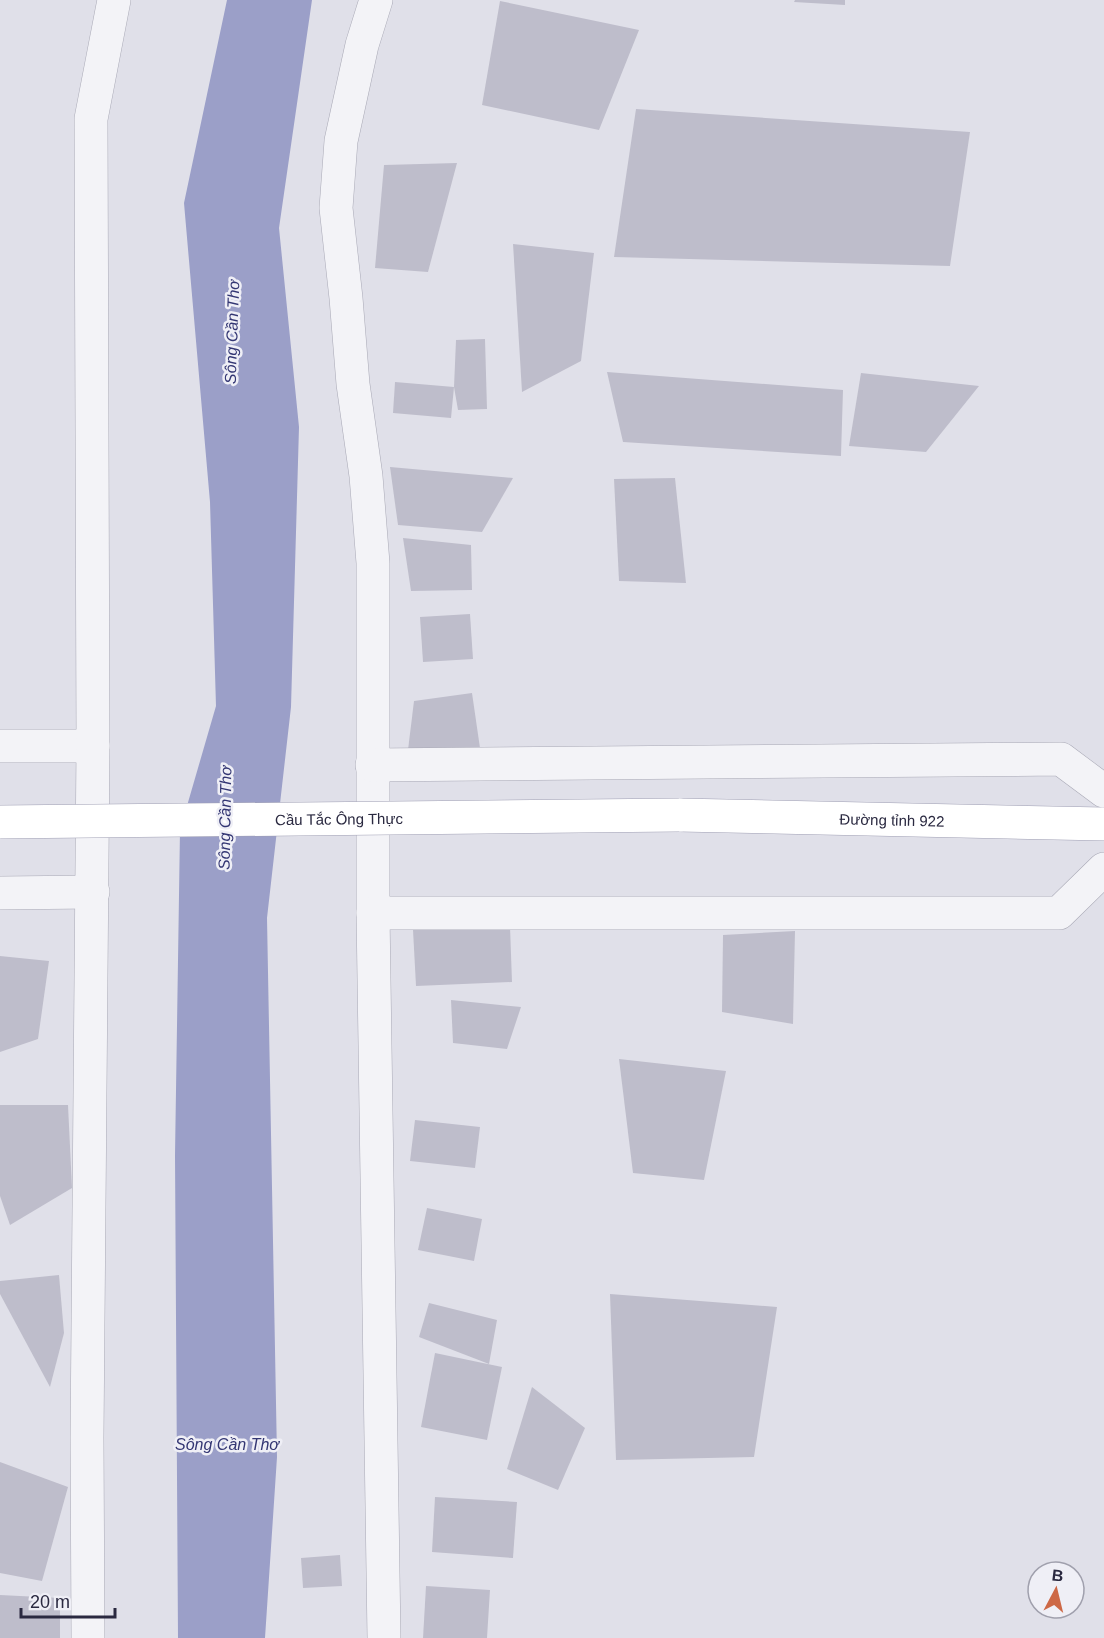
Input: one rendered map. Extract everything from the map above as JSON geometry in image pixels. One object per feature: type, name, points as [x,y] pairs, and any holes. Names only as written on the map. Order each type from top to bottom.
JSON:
[{"type":"main road","name":"Cầu Tắc Ông Thực","points":[[0,822],[679,815]]},
{"type":"main road","name":"Đường tỉnh 922","points":[[679,815],[1104,824]]},
{"type":"street","points":[[88,1638],[87,1438],[93,892],[92,119],[114,0]]},
{"type":"street","points":[[376,0],[362,45],[341,141],[336,208],[346,298],[352,384],[366,477],[373,563],[373,913],[384,1638]]},
{"type":"street","points":[[0,746],[93,746]]},
{"type":"street","points":[[372,765],[1061,759],[1104,791]]},
{"type":"street","points":[[373,913],[1059,913],[1104,869]]},
{"type":"street","points":[[0,892],[93,892]]},
{"type":"water","name":"Sông Cần Thơ","points":[[227,0],[312,0],[279,228],[299,427],[291,707],[267,918],[277,1457],[265,1638],[178,1638],[175,1156],[180,830],[216,706],[210,502],[184,203]]},
{"type":"building","points":[[795,0],[845,0],[845,5],[794,2]]},
{"type":"building","points":[[500,1],[639,30],[599,130],[482,105]]},
{"type":"building","points":[[636,109],[970,132],[950,266],[614,257]]},
{"type":"building","points":[[457,163],[428,272],[375,268],[384,165]]},
{"type":"building","points":[[513,244],[594,253],[581,361],[522,392]]},
{"type":"building","points":[[485,339],[487,409],[458,410],[454,387],[456,340]]},
{"type":"building","points":[[607,372],[843,390],[841,456],[623,442]]},
{"type":"building","points":[[861,373],[979,386],[926,452],[849,446]]},
{"type":"building","points":[[395,382],[454,387],[451,418],[393,413]]},
{"type":"building","points":[[390,467],[513,478],[482,532],[398,525]]},
{"type":"building","points":[[675,478],[686,583],[619,581],[614,479]]},
{"type":"building","points":[[403,538],[471,545],[472,590],[411,591]]},
{"type":"building","points":[[470,614],[473,659],[423,662],[420,617]]},
{"type":"building","points":[[472,693],[480,748],[407,758],[414,701]]},
{"type":"building","points":[[510,926],[512,982],[416,986],[413,930]]},
{"type":"building","points":[[795,931],[793,1024],[722,1012],[723,935]]},
{"type":"building","points":[[0,956],[49,961],[38,1039],[0,1052]]},
{"type":"building","points":[[451,1000],[521,1007],[507,1049],[453,1043]]},
{"type":"building","points":[[619,1059],[726,1071],[704,1180],[633,1173]]},
{"type":"building","points":[[0,1105],[68,1105],[72,1188],[10,1225],[0,1196]]},
{"type":"building","points":[[415,1120],[480,1127],[475,1168],[410,1161]]},
{"type":"building","points":[[427,1208],[482,1219],[474,1261],[418,1250]]},
{"type":"building","points":[[59,1275],[64,1333],[50,1387],[0,1294],[0,1281]]},
{"type":"building","points":[[610,1294],[777,1307],[754,1457],[616,1460]]},
{"type":"building","points":[[429,1303],[497,1320],[489,1364],[419,1337]]},
{"type":"building","points":[[435,1353],[502,1367],[487,1440],[421,1427]]},
{"type":"building","points":[[532,1387],[585,1428],[558,1490],[507,1469]]},
{"type":"building","points":[[0,1462],[68,1487],[42,1581],[0,1573]]},
{"type":"building","points":[[435,1497],[517,1502],[513,1558],[432,1552]]},
{"type":"building","points":[[340,1555],[342,1586],[303,1588],[301,1558]]},
{"type":"building","points":[[426,1586],[490,1590],[487,1638],[423,1638]]},
{"type":"building","points":[[0,1595],[60,1598],[60,1638],[0,1638]]}]
